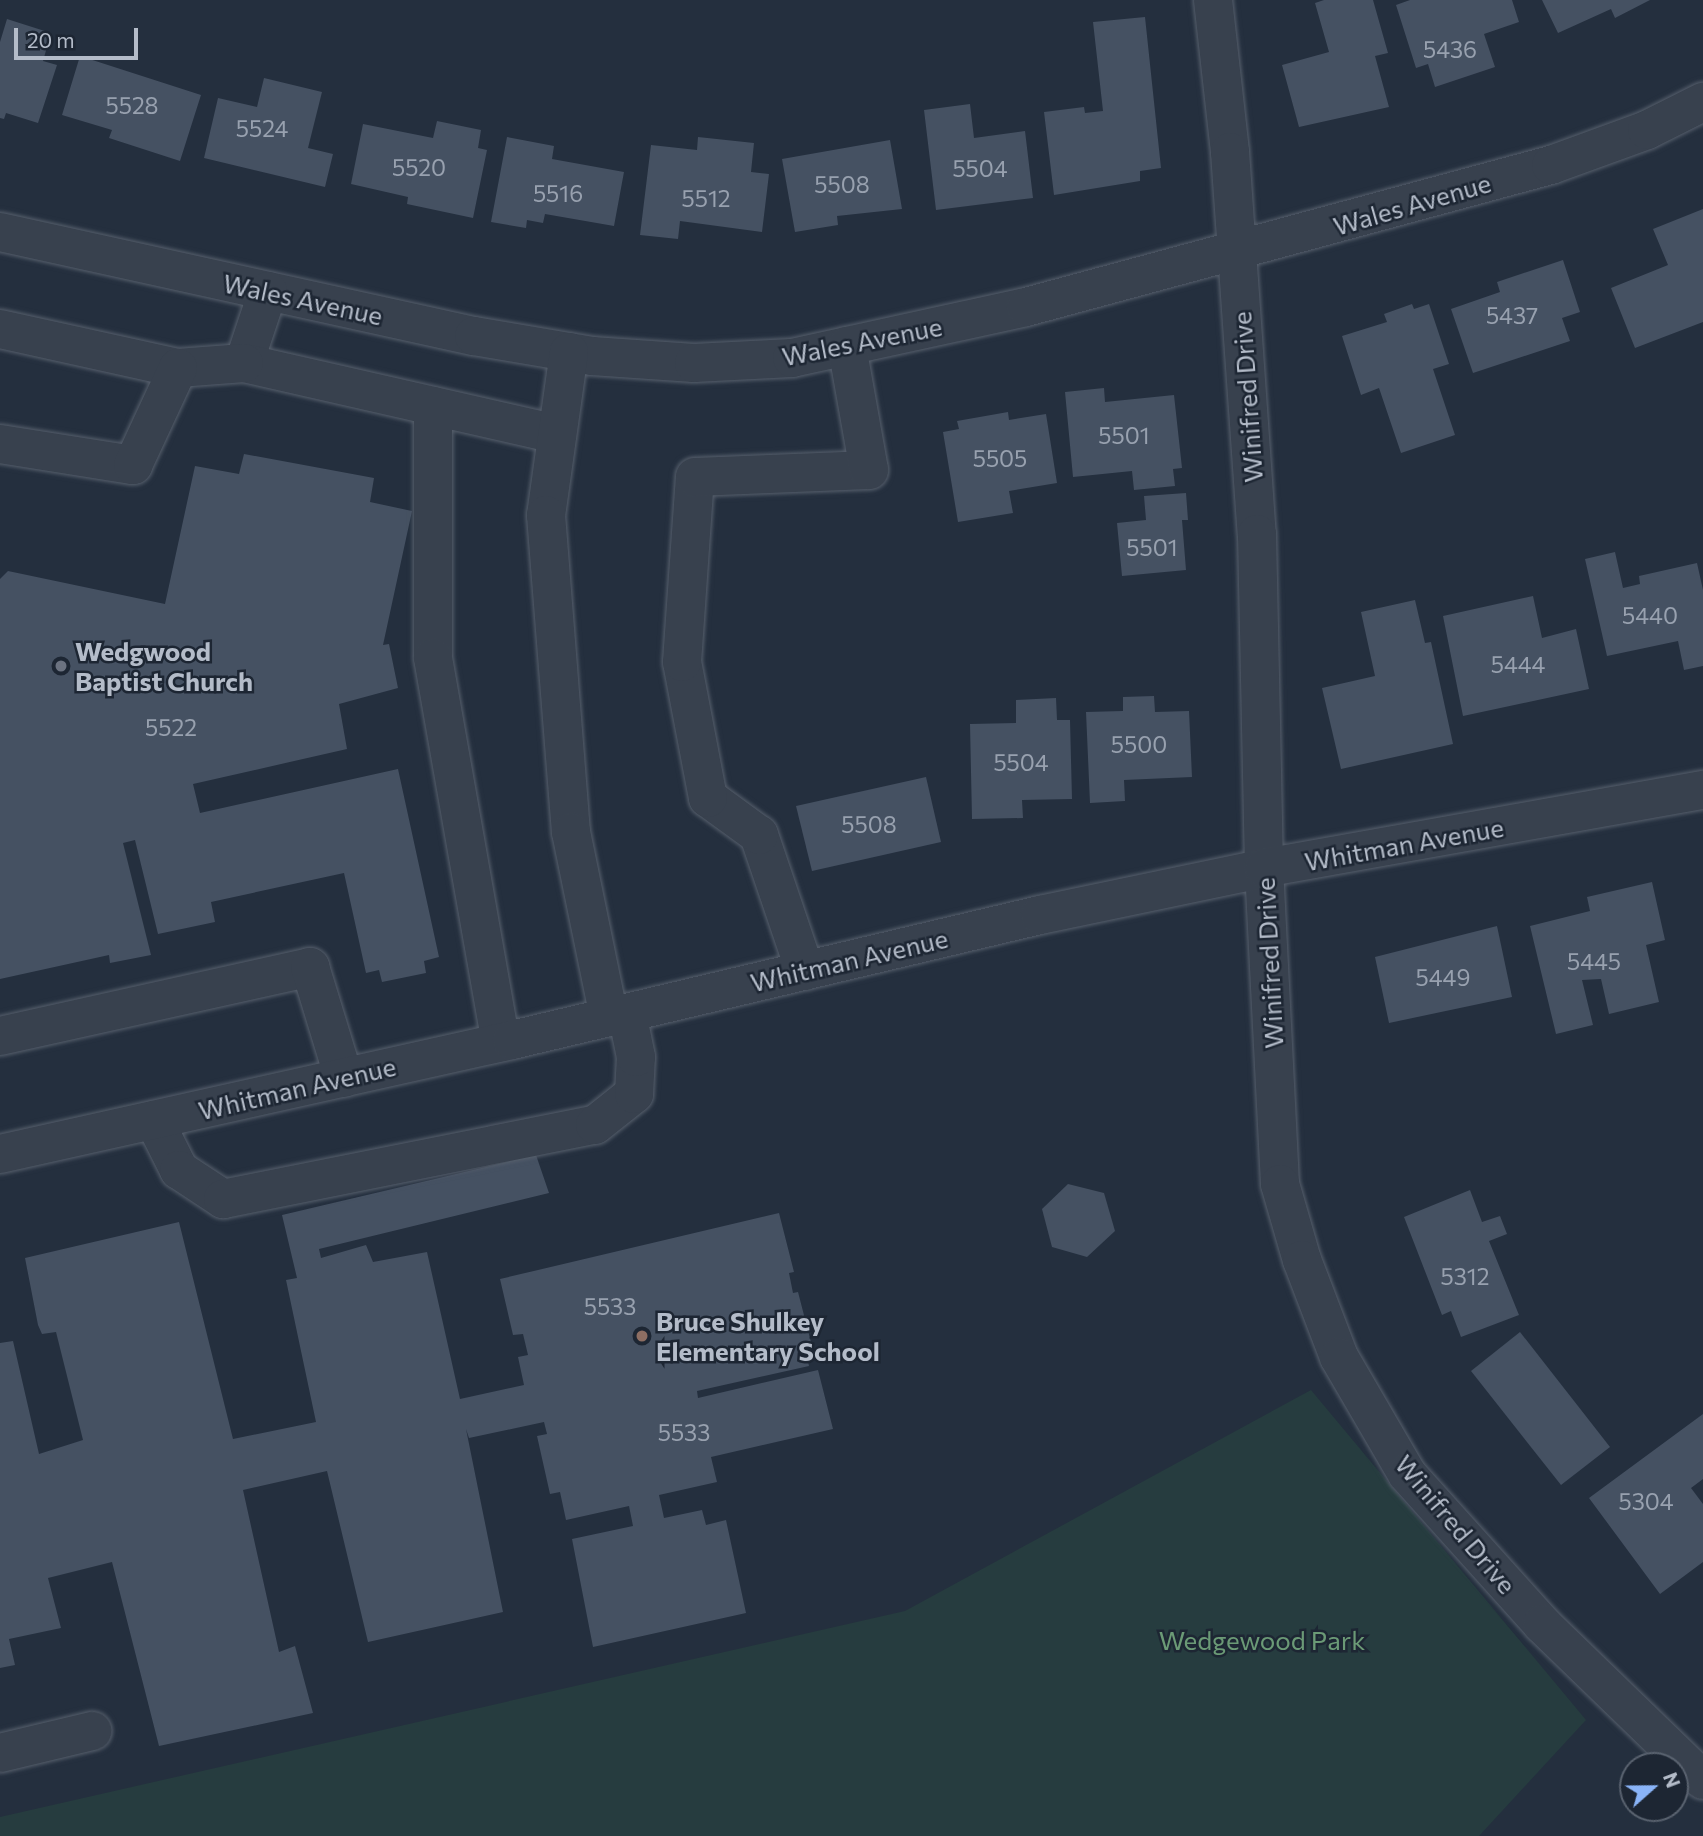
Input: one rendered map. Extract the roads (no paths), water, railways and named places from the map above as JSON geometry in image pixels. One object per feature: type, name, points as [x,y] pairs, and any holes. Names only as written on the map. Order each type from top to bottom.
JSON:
[{"type":"street","name":"Winifred Drive","points":[[1213,0],[1237,253],[1257,534],[1264,868],[1280,1184],[1302,1260],[1339,1357],[1407,1474],[1542,1624],[1703,1780]]},
{"type":"street","name":"Wales Avenue","points":[[0,232],[268,291],[569,352],[694,363],[792,358],[1026,307],[1237,253],[1551,165],[1647,130],[1703,102]]},
{"type":"street","points":[[244,363],[268,291]]},
{"type":"street","points":[[0,329],[178,368],[244,363],[557,434]]},
{"type":"street","points":[[805,971],[759,835],[708,798],[682,662],[695,477],[869,470],[847,346]]},
{"type":"street","points":[[153,1120],[179,1170],[223,1199],[594,1125],[634,1094],[636,1058],[618,1015],[571,832],[546,515],[569,352]]},
{"type":"street","points":[[0,444],[133,465],[178,368]]},
{"type":"street","points":[[433,405],[433,658],[501,1042]]},
{"type":"street","name":"Whitman Avenue","points":[[0,1154],[1264,868],[1703,790]]},
{"type":"street","points":[[0,1036],[310,967],[344,1077]]},
{"type":"street","points":[[0,1753],[92,1731]]},
{"type":"place","name":"Wedgwood Baptist Church","points":[[61,666]]},
{"type":"place","name":"Bruce Shulkey Elementary School","points":[[642,1336]]},
{"type":"park label","name":"Wedgewood Park","points":[[1262,1640]]}]
